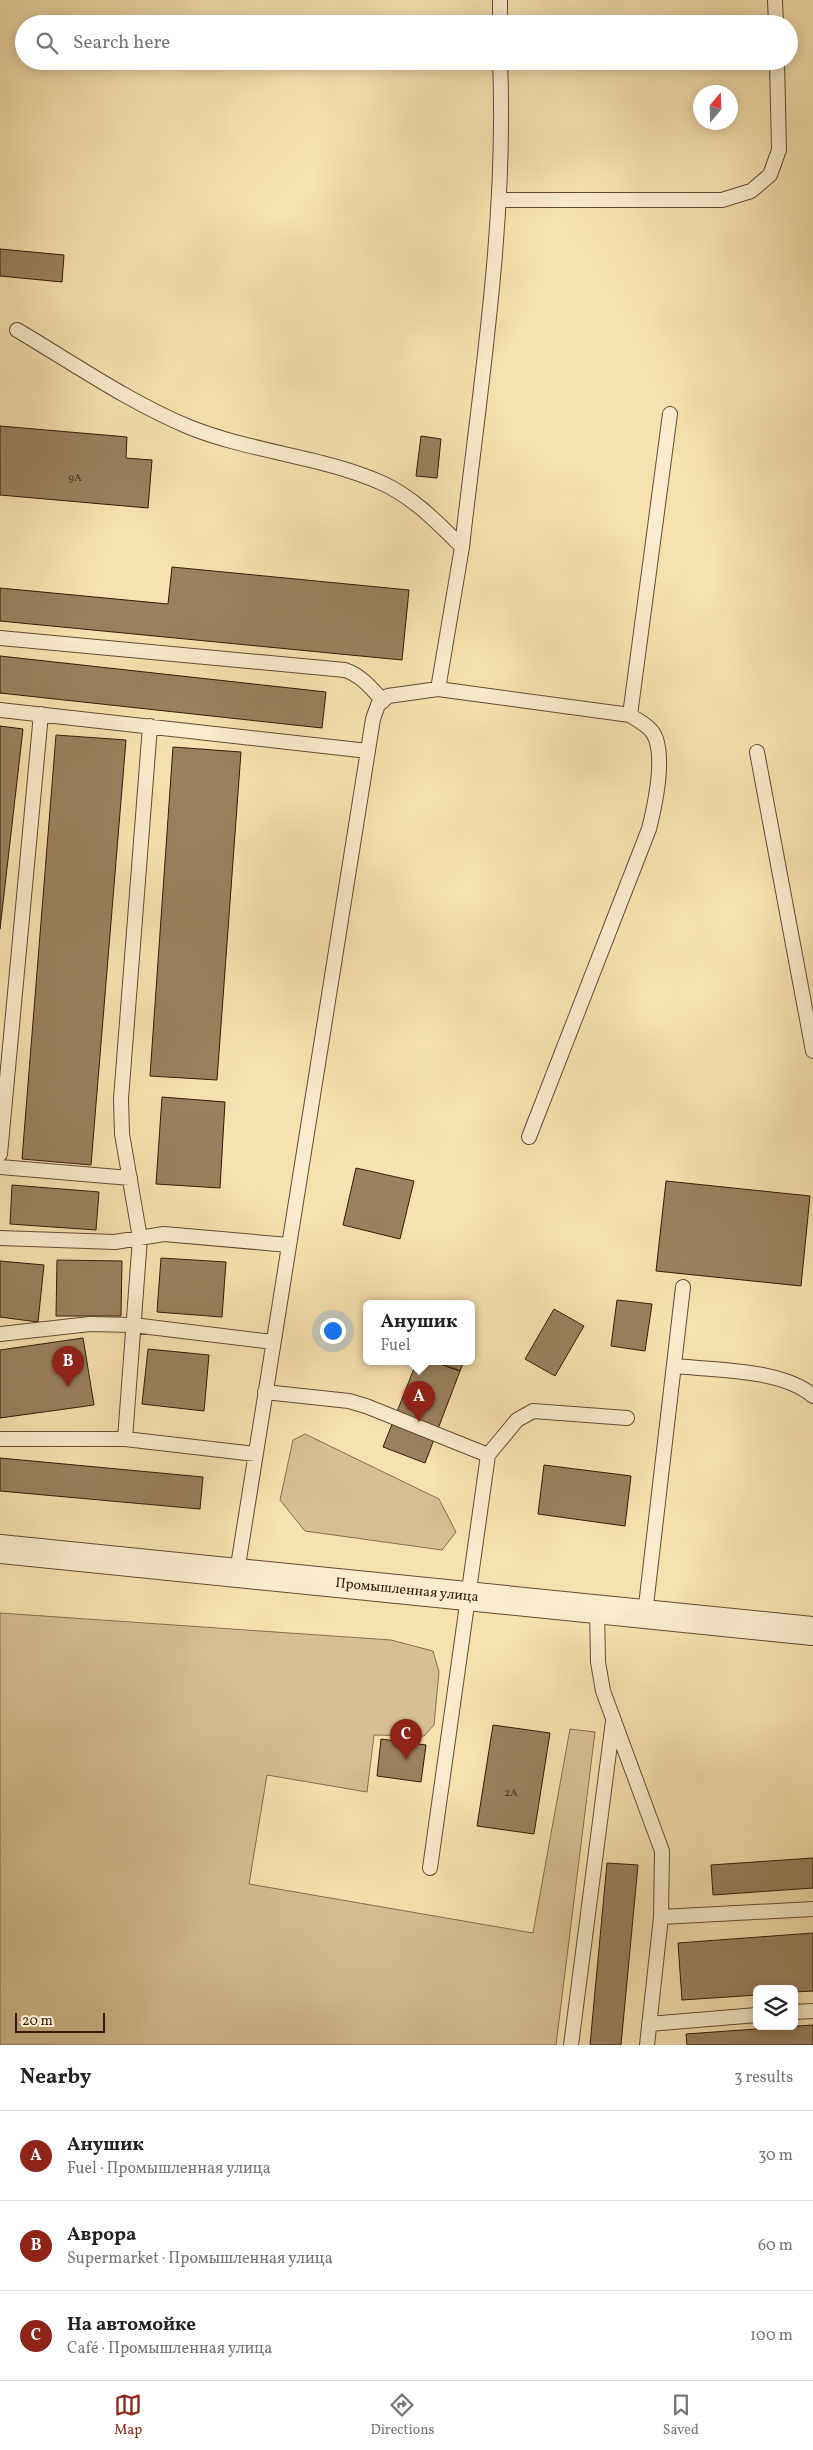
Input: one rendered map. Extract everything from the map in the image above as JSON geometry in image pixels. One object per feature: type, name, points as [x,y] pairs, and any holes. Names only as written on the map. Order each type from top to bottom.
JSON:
[{"type":"street","name":"Промышленная улица","points":[[0,1549],[813,1631]]},
{"type":"lane","points":[[500,0],[500,15]]},
{"type":"lane","points":[[775,0],[776,15]]},
{"type":"lane","points":[[438,690],[462,547],[500,200],[502,119],[500,70]]},
{"type":"lane","points":[[500,200],[722,200],[751,191],[770,174],[778,150],[776,70]]},
{"type":"lane","points":[[18,330],[149,407],[189,426],[229,440],[338,469],[384,484],[429,514],[462,547]]},
{"type":"lane","points":[[630,716],[670,414]]},
{"type":"lane","points":[[0,638],[345,670],[365,681],[383,701]]},
{"type":"lane","points":[[237,1572],[373,719],[378,705],[388,696],[438,690],[630,716],[647,726],[656,739],[658,767],[656,800],[648,829],[529,1137]]},
{"type":"lane","points":[[0,710],[368,750]]},
{"type":"lane","points":[[0,1154],[41,714]]},
{"type":"lane","points":[[125,1439],[140,1238],[122,1134],[121,1099],[150,726]]},
{"type":"lane","points":[[757,752],[813,1051]]},
{"type":"lane","points":[[0,1167],[130,1178]]},
{"type":"lane","points":[[0,1238],[115,1242],[164,1234],[289,1245]]},
{"type":"lane","points":[[645,1614],[683,1287]]},
{"type":"lane","points":[[0,1334],[90,1324],[134,1325],[274,1342]]},
{"type":"lane","points":[[674,1366],[768,1376],[805,1389],[813,1396]]},
{"type":"lane","points":[[265,1392],[349,1402],[366,1406],[488,1455]]},
{"type":"lane","points":[[430,1868],[488,1455],[517,1420],[533,1412],[627,1418]]},
{"type":"lane","points":[[0,1439],[125,1439],[255,1454]]},
{"type":"lane","points":[[597,1610],[598,1662],[603,1691],[662,1850],[661,1918],[647,2045]]},
{"type":"lane","points":[[571,2045],[614,1718]]},
{"type":"lane","points":[[661,1918],[813,1909]]},
{"type":"lane","points":[[798,2012],[813,2011]]},
{"type":"lane","points":[[650,2024],[753,2015]]},
{"type":"shaded area","points":[[305,1434],[439,1499],[456,1532],[442,1550],[305,1531],[280,1500],[293,1440]]},
{"type":"shaded area","points":[[0,1613],[391,1640],[433,1651],[439,1672],[434,1725],[424,1736],[374,1735],[367,1792],[267,1775],[249,1884],[533,1933],[570,1729],[595,1732],[556,2045],[0,2045]]},
{"type":"building","points":[[0,249],[64,255],[62,282],[0,276]]},
{"type":"building","points":[[0,426],[127,437],[126,458],[152,460],[148,508],[0,495]]},
{"type":"building","points":[[421,436],[441,439],[437,478],[416,476]]},
{"type":"building","points":[[172,567],[409,590],[402,660],[0,621],[0,588],[168,604]]},
{"type":"building","points":[[0,656],[326,692],[322,728],[0,693]]},
{"type":"building","points":[[0,726],[23,729],[0,929]]},
{"type":"building","points":[[56,735],[126,740],[91,1165],[22,1159]]},
{"type":"building","points":[[173,747],[241,752],[217,1080],[150,1076]]},
{"type":"building","points":[[162,1097],[225,1102],[220,1188],[156,1184]]},
{"type":"building","points":[[356,1168],[414,1181],[400,1239],[343,1225]]},
{"type":"building","points":[[666,1181],[810,1196],[801,1286],[656,1271]]},
{"type":"building","points":[[12,1185],[99,1192],[96,1230],[10,1224]]},
{"type":"building","points":[[161,1258],[226,1262],[222,1317],[157,1312]]},
{"type":"building","points":[[57,1260],[122,1261],[121,1316],[56,1316]]},
{"type":"building","points":[[0,1261],[44,1265],[38,1322],[0,1317]]},
{"type":"building","points":[[617,1300],[652,1304],[645,1351],[611,1346]]},
{"type":"building","points":[[554,1309],[584,1326],[555,1376],[525,1359]]},
{"type":"building","points":[[83,1338],[94,1405],[0,1418],[0,1350]]},
{"type":"building","points":[[148,1349],[209,1355],[204,1411],[142,1404]]},
{"type":"building","points":[[415,1365],[443,1365],[460,1371],[425,1463],[383,1447]]},
{"type":"building","points":[[443,1365],[462,1365],[460,1371]]},
{"type":"building","points":[[0,1458],[203,1477],[200,1509],[0,1491]]},
{"type":"building","points":[[544,1465],[631,1476],[625,1526],[538,1514]]},
{"type":"building","points":[[493,1725],[550,1733],[534,1834],[477,1826]]},
{"type":"building","points":[[381,1739],[426,1745],[421,1782],[377,1776]]},
{"type":"building","points":[[813,1858],[813,1888],[713,1895],[711,1865]]},
{"type":"building","points":[[607,1863],[638,1865],[621,2045],[590,2045]]},
{"type":"building","points":[[813,1933],[813,1991],[798,1992],[798,1985],[753,1985],[753,1995],[682,2000],[678,1943]]},
{"type":"building","points":[[813,2025],[813,2045],[687,2045],[686,2034],[753,2029],[798,2030],[798,2026]]},
{"type":"place","name":"Аврора","points":[[68,1387]]},
{"type":"place","name":"Анушик","points":[[419,1422]]},
{"type":"place","name":"На автомойке","points":[[406,1760]]}]
